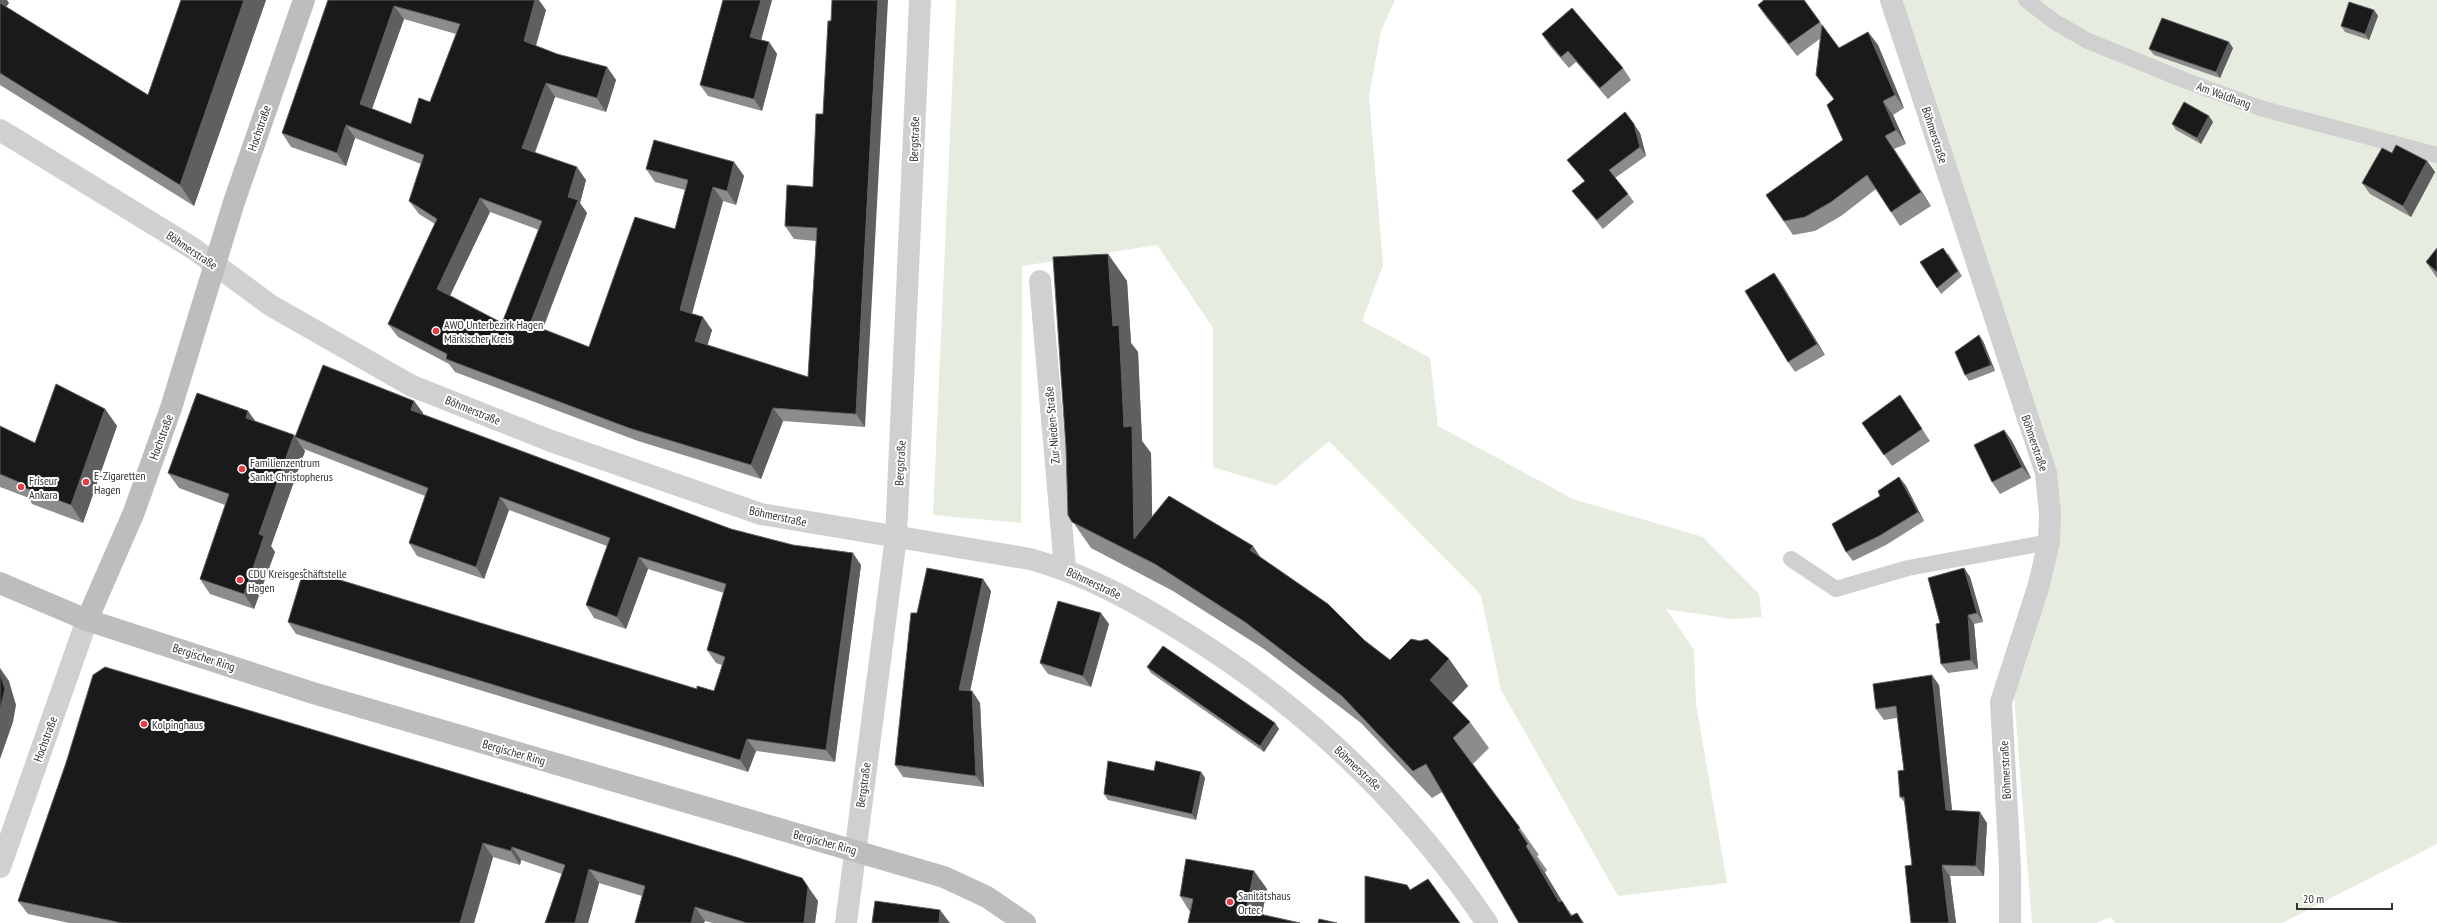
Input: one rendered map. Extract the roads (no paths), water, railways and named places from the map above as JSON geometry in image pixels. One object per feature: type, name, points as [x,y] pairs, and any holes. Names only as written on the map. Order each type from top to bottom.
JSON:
[{"type":"main road","name":"Hochstraße","points":[[87,620],[134,512],[171,408],[234,202],[304,0]]},
{"type":"main road","name":"Bergischer Ring","points":[[0,583],[87,620],[327,697],[944,877],[987,897],[1025,923]]},
{"type":"street","name":"Bergstraße","points":[[846,923],[854,850],[896,537],[920,0]]},
{"type":"street","name":"Böhmerstraße","points":[[1891,0],[2046,473],[2050,513],[2049,542],[2038,588],[2001,702],[2010,867],[2010,923]]},
{"type":"street","name":"Böhmerstraße","points":[[0,130],[194,250],[270,305],[412,386],[552,441],[761,514],[1030,559],[1065,568],[1140,604],[1229,659],[1303,716],[1390,799],[1459,882],[1487,923]]},
{"type":"street","name":"Zur-Nieden-Straße","points":[[1040,281],[1065,568]]},
{"type":"street","name":"Hochstraße","points":[[0,867],[87,620]]},
{"type":"lane","name":"Am Waldhang","points":[[2026,0],[2055,22],[2086,40],[2184,80],[2260,108],[2437,155]]},
{"type":"lane","points":[[1790,559],[1836,589],[1908,568],[2049,542]]},
{"type":"place","name":"AWO Unterbezirk Hagen Märkischer Kreis","points":[[436,331]]},
{"type":"place","name":"Familienzentrum Sankt Christopherus","points":[[242,469]]},
{"type":"place","name":"E-Zigaretten Hagen","points":[[86,482]]},
{"type":"place","name":"Friseur Ankara","points":[[21,487]]},
{"type":"place","name":"CDU Kreisgeschäftstelle Hagen","points":[[240,580]]},
{"type":"place","name":"Kolpinghaus","points":[[144,724]]},
{"type":"place","name":"Sanitätshaus Ortec","points":[[1230,902]]}]
